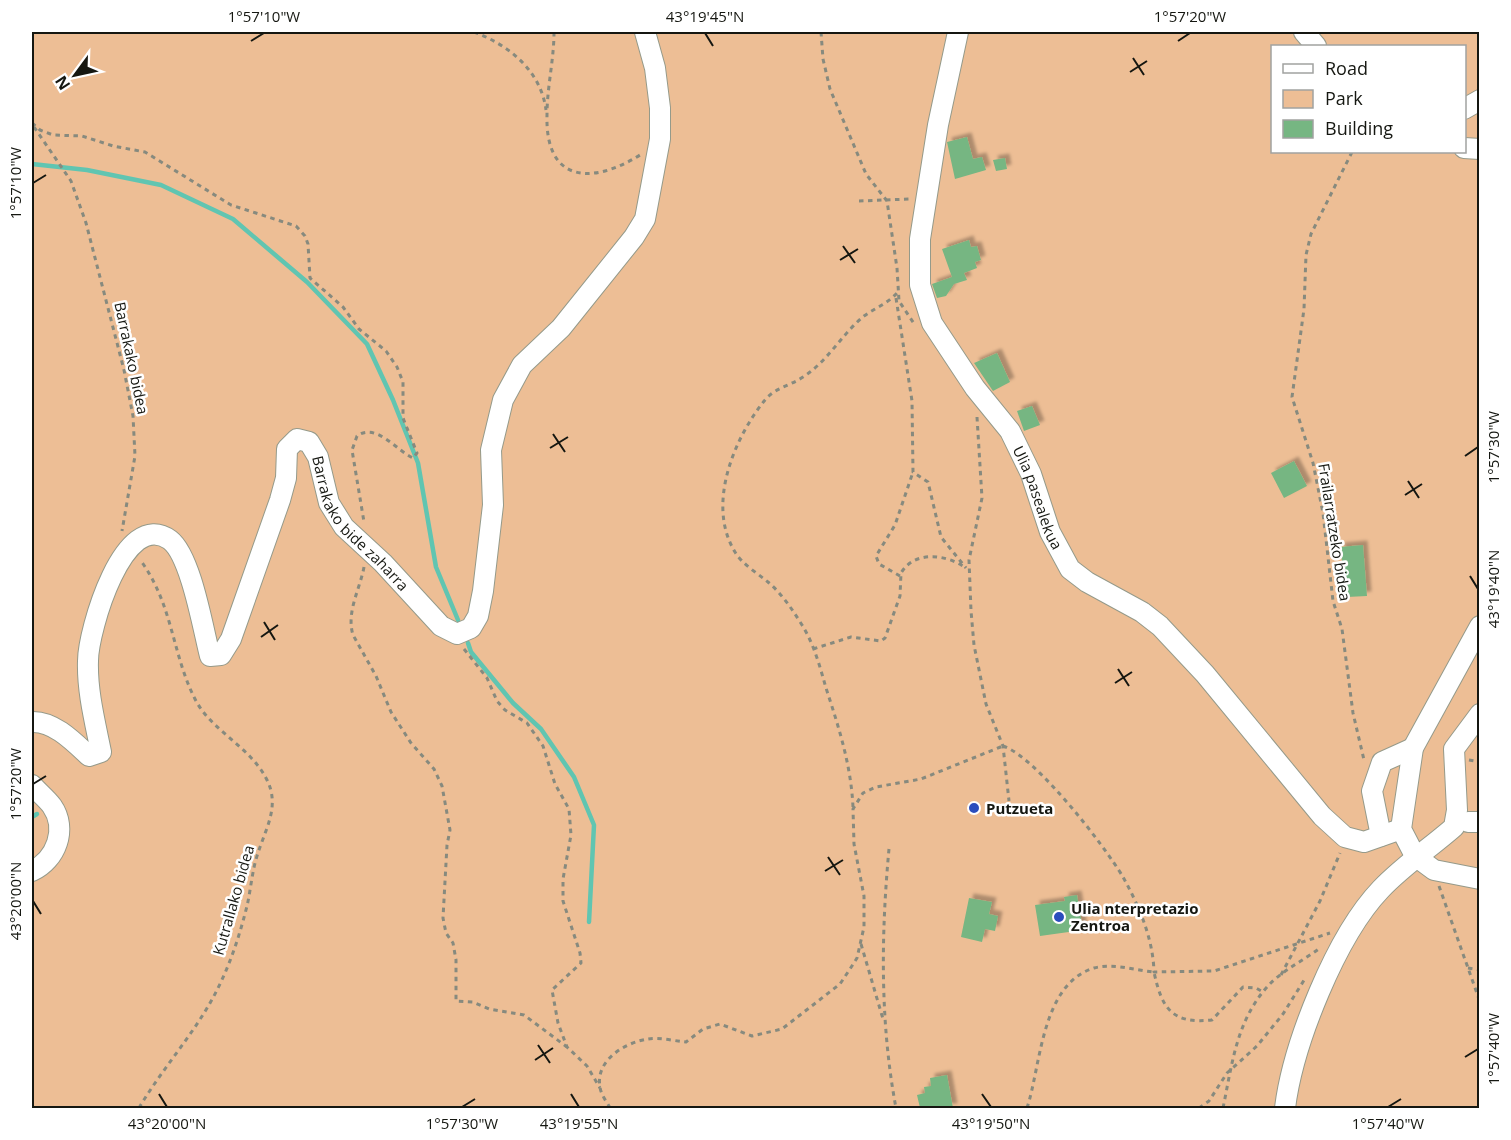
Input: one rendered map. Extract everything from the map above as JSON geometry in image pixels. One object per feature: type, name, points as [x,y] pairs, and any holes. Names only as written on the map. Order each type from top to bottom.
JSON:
[{"type":"street","points":[[457,634],[471,628],[478,616],[483,591],[493,506],[491,450],[503,400],[522,365],[561,328],[645,219],[660,139],[660,108],[655,68],[645,32]]},
{"type":"street","name":"Ulia pasealekua","points":[[958,32],[938,125],[920,239],[920,285],[932,323],[975,388],[1010,431],[1031,474],[1050,532],[1070,569],[1087,582],[1142,612],[1160,626],[1205,674],[1322,816],[1345,837],[1372,839]]},
{"type":"street","points":[[1304,32],[1315,45]]},
{"type":"street","points":[[1466,109],[1479,100]]},
{"type":"street","name":"Barrakako bide zaharra","points":[[129,547],[144,535],[157,534],[171,541],[188,568],[210,656],[221,655],[231,639],[280,500],[286,478],[287,449],[297,439],[309,442],[318,457],[329,503],[344,527],[383,563],[441,626],[457,634]]},
{"type":"street","points":[[32,722],[40,722],[68,736],[89,756],[101,752],[92,711],[88,660],[97,619],[115,569],[129,547]]},
{"type":"street","points":[[1479,626],[1413,748],[1401,829],[1415,856],[1434,870],[1479,879]]},
{"type":"street","points":[[1285,1108],[1288,1082],[1311,1010],[1353,925],[1380,890],[1415,856],[1454,827],[1457,810],[1454,749],[1479,714]]},
{"type":"street","points":[[1401,829],[1372,839],[1372,791],[1382,762],[1413,748]]},
{"type":"street","points":[[32,785],[52,807],[60,826],[56,847],[44,865],[32,871]]},
{"type":"path","points":[[474,32],[506,48],[521,60],[544,95],[553,152],[563,168],[574,174],[594,175],[640,156],[645,149]]},
{"type":"path","points":[[547,114],[555,32]]},
{"type":"path","points":[[821,32],[824,66],[830,89],[866,174],[887,201],[897,268],[896,304],[903,325],[912,401],[913,472],[898,517],[876,556],[879,564],[900,576]]},
{"type":"path","name":"Barrakako bidea","points":[[32,123],[70,181],[86,223],[115,331],[133,416],[133,478],[122,524],[123,540],[148,571],[160,593],[187,682],[197,703]]},
{"type":"path","name":"Frailarratzeko bidea","points":[[1352,153],[1311,234],[1306,255],[1304,309],[1293,374],[1292,397],[1313,463],[1319,493],[1333,601],[1342,628],[1353,713],[1365,766],[1382,762]]},
{"type":"path","points":[[859,201],[927,197]]},
{"type":"path","points":[[602,1093],[600,1079],[606,1064],[618,1048],[649,1039],[686,1042],[703,1029],[720,1024],[752,1036],[782,1029],[840,984],[857,958],[861,943],[864,896],[854,844],[852,772],[813,649],[803,627],[786,600],[735,553],[727,534],[724,482],[730,459],[766,399],[776,389],[808,374],[863,317],[883,306],[897,293]]},
{"type":"path","points":[[897,293],[904,311],[917,327]]},
{"type":"path","points":[[975,388],[982,498],[968,569],[974,645],[986,704],[1003,746],[1009,801]]},
{"type":"path","points":[[913,472],[928,482],[941,537],[968,569]]},
{"type":"path","points":[[813,649],[851,637],[881,641],[885,638],[900,596],[900,576],[904,567],[920,558],[943,557],[968,569]]},
{"type":"path","points":[[457,634],[471,661],[487,678],[497,701],[506,710],[527,723],[543,746],[555,784],[569,809],[571,835],[563,879],[563,901],[580,953],[581,963],[552,990],[558,1023],[567,1047],[587,1065],[610,1108]]},
{"type":"path","name":"Kutrallako bidea","points":[[138,1108],[198,1023],[218,988],[233,952],[247,907],[257,854],[271,819],[274,799],[267,779],[256,763],[197,703]]},
{"type":"path","points":[[853,809],[863,793],[876,787],[921,779],[1003,746],[1017,753],[1053,787],[1121,875],[1151,941],[1154,972],[1169,1010],[1179,1019],[1186,1021],[1212,1020],[1243,987],[1256,988],[1263,992]]},
{"type":"path","points":[[1469,760],[1479,762]]},
{"type":"path","points":[[1281,975],[1320,902],[1343,848],[1372,839]]},
{"type":"path","points":[[888,849],[884,934],[885,1024],[896,1108]]},
{"type":"path","points":[[1434,870],[1479,1002]]},
{"type":"path","points":[[1027,1108],[1042,1035],[1061,996],[1074,978],[1093,968],[1111,966],[1154,972],[1214,971],[1353,925]]},
{"type":"path","points":[[861,943],[885,1024]]},
{"type":"path","points":[[1223,1108],[1238,1032],[1263,992],[1281,975],[1328,943]]},
{"type":"path","points":[[1468,968],[1479,970]]},
{"type":"path","points":[[1199,1108],[1209,1101],[1230,1070],[1257,1046],[1311,970]]},
{"type":"green space","points":[[32,32],[1479,32],[1479,1108],[32,1108]]},
{"type":"building","points":[[967,137],[973,159],[982,157],[986,170],[955,179],[947,142]]},
{"type":"building","points":[[1005,158],[1007,169],[996,171],[993,160]]},
{"type":"building","points":[[969,240],[971,247],[977,246],[981,260],[975,262],[977,268],[964,273],[967,280],[954,284],[946,296],[937,298],[932,284],[952,277],[942,249]]},
{"type":"building","points":[[997,353],[1010,382],[993,391],[974,363]]},
{"type":"building","points":[[1032,406],[1040,425],[1024,431],[1017,411]]},
{"type":"building","points":[[1294,461],[1307,486],[1284,498],[1271,473]]},
{"type":"building","points":[[1363,545],[1367,596],[1347,597],[1340,547]]},
{"type":"building","name":"Ulia nterpretazio Zentroa","points":[[1077,895],[1083,930],[1040,936],[1035,905],[1065,901],[1064,897]]},
{"type":"building","points":[[969,898],[992,902],[989,914],[998,916],[995,931],[985,929],[982,942],[961,937]]},
{"type":"building","points":[[947,1075],[953,1108],[920,1108],[917,1095],[925,1093],[924,1087],[931,1086],[930,1078]]},
{"type":"waterway","points":[[32,164],[87,170],[161,185],[233,219],[307,282],[367,344],[393,400],[418,463],[436,567],[458,620]]},
{"type":"waterway","points":[[468,643],[471,652],[513,703],[541,729],[574,777],[594,825],[589,922]]},
{"type":"waterway","points":[[32,817],[37,814]]},
{"type":"place","name":"Putzueta","points":[[974,808]]},
{"type":"place","name":"Ulia nterpretazio Zentroa","points":[[1059,917]]}]
